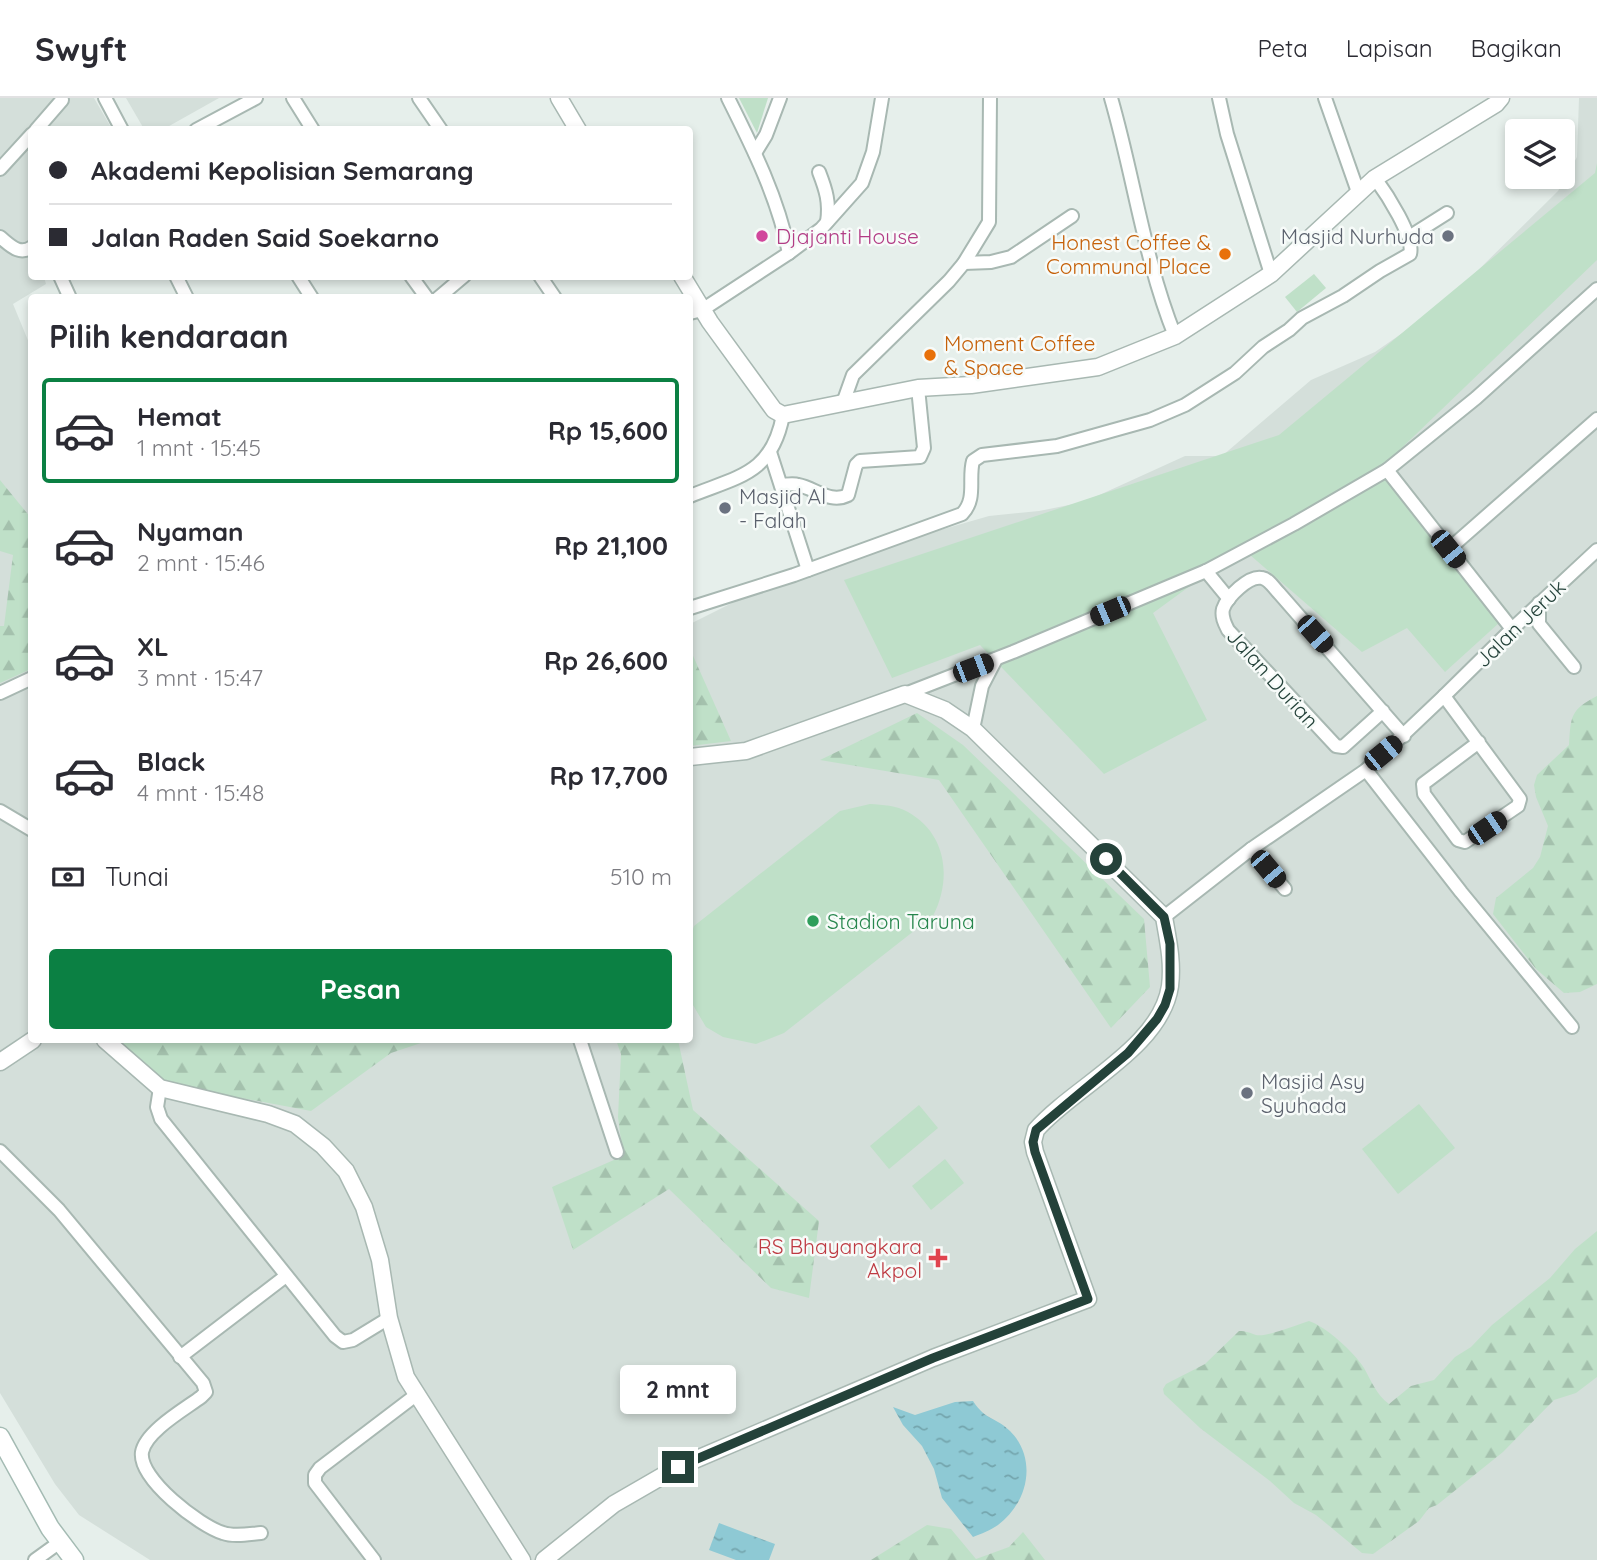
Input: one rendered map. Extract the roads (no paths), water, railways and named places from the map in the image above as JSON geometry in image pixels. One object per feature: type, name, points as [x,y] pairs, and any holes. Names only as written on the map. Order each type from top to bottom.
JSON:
[{"type":"main road","points":[[0,1437],[60,1542],[74,1560]]},
{"type":"street","points":[[105,98],[120,126]]},
{"type":"street","points":[[206,126],[256,98]]},
{"type":"street","points":[[293,98],[310,126]]},
{"type":"street","points":[[419,98],[438,126]]},
{"type":"street","points":[[559,98],[576,126]]},
{"type":"street","points":[[728,98],[776,204],[789,253]]},
{"type":"street","points":[[755,153],[766,135],[780,98]]},
{"type":"street","points":[[882,98],[873,152],[862,183],[827,223],[789,253],[696,311],[774,410],[783,415],[918,388],[971,385],[1098,367],[1175,335],[1271,274],[1374,178],[1496,104],[1501,98]]},
{"type":"street","points":[[844,403],[853,375],[964,263],[989,222],[990,98]]},
{"type":"street","points":[[1111,98],[1124,141],[1143,233],[1175,335]]},
{"type":"street","points":[[1219,98],[1227,134],[1271,274]]},
{"type":"street","points":[[1325,98],[1358,192]]},
{"type":"street","points":[[39,126],[62,100]]},
{"type":"street","points":[[0,169],[28,138]]},
{"type":"street","points":[[819,173],[829,208],[827,223]]},
{"type":"street","points":[[693,607],[808,570],[962,514],[967,509],[971,496],[970,470],[973,461],[982,455],[1057,446],[1150,420],[1185,405],[1235,373],[1263,347],[1302,318],[1410,254],[1412,247],[1409,237],[1374,178]]},
{"type":"street","points":[[1409,237],[1447,213]]},
{"type":"street","points":[[964,263],[991,262],[1012,257],[1072,216]]},
{"type":"street","points":[[0,237],[19,251],[28,250]]},
{"type":"street","points":[[443,294],[459,280]]},
{"type":"street","points":[[693,757],[746,751],[905,694],[1206,571],[1387,470],[1476,398],[1597,289]]},
{"type":"street","points":[[781,485],[798,485],[832,498],[842,498],[848,495],[856,466],[860,461],[920,457],[924,448],[918,388]]},
{"type":"street","points":[[693,495],[751,471],[770,452],[779,434],[783,415]]},
{"type":"street","points":[[1448,549],[1597,419]]},
{"type":"street","points":[[770,452],[808,570]]},
{"type":"street","points":[[1387,470],[1512,629]]},
{"type":"street","name":"Jalan Jeruk","points":[[1164,917],[1251,849],[1366,770],[1597,550]]},
{"type":"street","points":[[1206,571],[1229,599]]},
{"type":"street","name":"Jalan Durian","points":[[1383,711],[1350,743],[1342,747],[1336,746],[1228,631],[1222,611],[1229,599],[1250,580],[1259,577],[1266,579],[1383,711],[1404,736]]},
{"type":"street","points":[[1539,603],[1539,624],[1574,667]]},
{"type":"street","points":[[973,729],[982,686],[996,659]]},
{"type":"street","points":[[0,692],[28,680]]},
{"type":"street","points":[[544,1560],[614,1504],[678,1467],[933,1358],[1088,1299],[1033,1142],[1036,1130],[1043,1122],[1128,1053],[1157,1019],[1165,1005],[1171,972],[1170,944],[1164,917],[973,729],[945,710],[905,694]]},
{"type":"street","points":[[1444,696],[1479,742],[1516,792],[1521,803],[1471,839],[1461,842],[1424,794],[1423,784],[1479,742]]},
{"type":"street","points":[[1366,770],[1461,892],[1572,1027]]},
{"type":"street","points":[[0,811],[28,828]]},
{"type":"street","points":[[1251,849],[1285,889]]},
{"type":"street","points":[[0,1062],[28,1043]]},
{"type":"street","points":[[108,1043],[160,1088],[268,1114],[295,1125],[323,1146],[346,1171],[364,1207],[380,1260],[389,1318],[406,1377],[522,1560]]},
{"type":"street","points":[[581,1043],[617,1152]]},
{"type":"street","points":[[160,1088],[157,1107],[161,1119],[335,1336],[343,1342],[353,1340],[389,1318]]},
{"type":"street","points":[[0,1151],[59,1210],[203,1383],[206,1392],[151,1434],[142,1453],[143,1462],[158,1486],[197,1521],[225,1534],[261,1533]]},
{"type":"street","points":[[180,1357],[286,1276]]},
{"type":"street","points":[[374,1560],[315,1483],[314,1475],[416,1395]]},
{"type":"street","points":[[35,1560],[60,1542]]},
{"type":"water","points":[[973,1401],[987,1416],[1010,1431],[1019,1442],[1024,1454],[1026,1480],[1016,1505],[1008,1516],[995,1527],[973,1537],[942,1498],[934,1469],[922,1446],[903,1425],[893,1407],[915,1415],[955,1402]]},
{"type":"water","points":[[719,1523],[775,1544],[769,1560],[736,1560],[709,1550]]},
{"type":"place","name":"Djajanti House","points":[[762,236]]},
{"type":"place","name":"Masjid Nurhuda","points":[[1448,236]]},
{"type":"place","name":"Honest Coffee & Communal Place","points":[[1225,254]]},
{"type":"place","name":"Moment Coffee & Space","points":[[930,355]]},
{"type":"place","name":"Masjid Al - Falah","points":[[725,508]]},
{"type":"place","name":"Stadion Taruna","points":[[813,921]]},
{"type":"place","name":"Masjid Asy Syuhada","points":[[1247,1093]]},
{"type":"place","name":"RS Bhayangkara Akpol","points":[[938,1258]]}]
